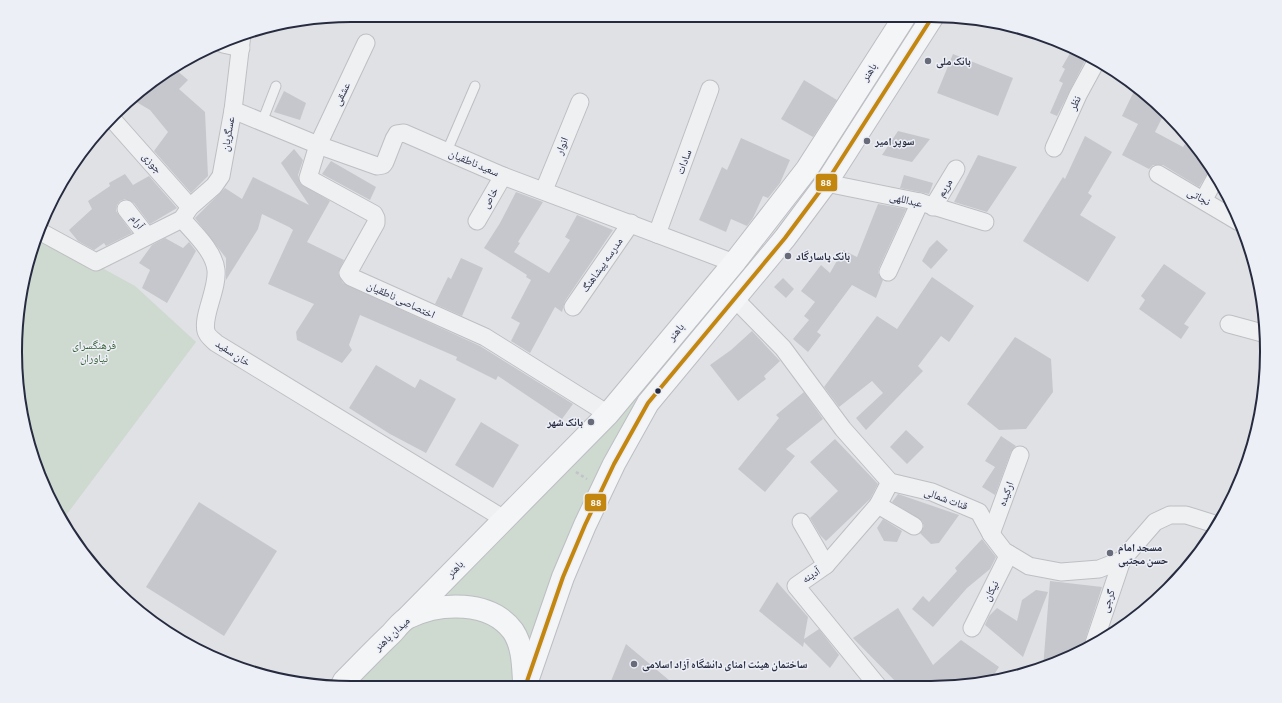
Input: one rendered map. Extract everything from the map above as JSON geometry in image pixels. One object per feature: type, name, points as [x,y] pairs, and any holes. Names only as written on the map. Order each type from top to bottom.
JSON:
[{"type":"main road","name":"باهنر","points":[[408,617],[608,414],[734,263],[807,169],[901,22]]},
{"type":"main road","points":[[526,681],[563,577],[585,525],[648,403],[785,238],[826,184],[929,22]]},
{"type":"main road","name":"میدان باهنر","points":[[345,681],[408,617],[439,609],[462,606],[493,614],[513,632],[520,646],[523,681]]},
{"type":"street","name":"عسگریان","points":[[186,213],[214,186],[221,176],[233,110],[242,41]]},
{"type":"street","name":"عشقی","points":[[318,145],[366,43]]},
{"type":"street","name":"نظر","points":[[1054,148],[1078,95],[1095,66]]},
{"type":"street","name":"سادات","points":[[657,234],[710,89]]},
{"type":"street","name":"انوار","points":[[544,190],[580,102]]},
{"type":"street","name":"سعید ناطقیان","points":[[233,110],[318,145],[377,166],[383,165],[385,162],[397,134],[404,133],[503,176],[544,190],[734,263]]},
{"type":"street","name":"جوزی","points":[[115,123],[186,213]]},
{"type":"street","name":"اختصاصی ناطقیان","points":[[318,145],[308,178],[374,214],[376,218],[376,223],[349,269],[348,273],[351,277],[485,337],[608,414]]},
{"type":"street","name":"مریم","points":[[888,272],[926,205],[956,169]]},
{"type":"street","name":"نجاتی","points":[[1158,174],[1204,199],[1231,216]]},
{"type":"street","name":"خاص","points":[[477,221],[503,176]]},
{"type":"street","points":[[1204,199],[1213,182]]},
{"type":"street","name":"عبداللهی","points":[[826,184],[926,205],[985,222]]},
{"type":"street","name":"آرام","points":[[126,209],[147,236]]},
{"type":"street","points":[[44,234],[96,262],[147,236],[186,213]]},
{"type":"street","name":"خان سفید","points":[[186,213],[213,259],[216,271],[213,294],[206,325],[206,333],[216,343],[504,519]]},
{"type":"street","name":"مدرسه پیشاهنگ","points":[[573,308],[631,223]]},
{"type":"street","points":[[735,299],[783,348],[843,429],[890,482]]},
{"type":"street","points":[[1229,324],[1259,332]]},
{"type":"street","name":"ارکیده","points":[[991,534],[1020,455]]},
{"type":"street","name":"آدینه","points":[[873,681],[796,586],[826,566],[878,505],[890,482]]},
{"type":"street","name":"قنات شمالى","points":[[890,482],[932,492],[979,512],[991,534],[1004,551],[1029,566],[1061,572],[1099,569],[1122,560],[1155,522],[1170,516],[1186,515],[1212,523]]},
{"type":"street","points":[[878,505],[914,526]]},
{"type":"street","points":[[801,522],[826,566]]},
{"type":"street","name":"نیکان","points":[[972,628],[1009,554]]},
{"type":"street","name":"گرجی","points":[[1096,636],[1122,560]]},
{"type":"lane","points":[[262,122],[276,86]]},
{"type":"lane","points":[[447,152],[475,86]]},
{"type":"path","points":[[560,462],[602,490]]},
{"type":"green space","name":"فرهنگسرای نیاوران","points":[[43,236],[135,286],[196,342],[66,516],[47,478],[39,457],[28,416],[23,373],[23,330],[28,287]]},
{"type":"green space","points":[[667,362],[626,420],[565,544],[539,612],[530,653],[520,631],[430,606],[581,457]]},
{"type":"green space","points":[[475,615],[505,634],[513,651],[515,681],[358,681],[414,624],[435,618]]},
{"type":"building","points":[[1070,53],[1085,61],[1057,116],[1050,113],[1063,83],[1059,81],[1065,69],[1062,67]]},
{"type":"building","points":[[953,54],[1013,78],[998,116],[937,93]]},
{"type":"building","points":[[178,72],[188,80],[179,89],[205,112],[208,176],[191,193],[154,151],[168,132],[150,110],[136,102]]},
{"type":"building","points":[[804,80],[837,100],[813,137],[781,119]]},
{"type":"building","points":[[284,91],[306,103],[300,120],[274,112]]},
{"type":"building","points":[[1134,92],[1162,118],[1155,132],[1183,147],[1186,143],[1204,168],[1208,174],[1199,187],[1163,165],[1153,165],[1149,169],[1122,155],[1138,124],[1122,116]]},
{"type":"building","points":[[898,131],[930,139],[912,162],[882,155]]},
{"type":"building","points":[[1085,136],[1112,152],[1088,193],[1092,196],[1080,215],[1116,237],[1088,282],[1023,241],[1063,177],[1065,179]]},
{"type":"building","points":[[741,138],[790,160],[780,183],[768,198],[763,196],[753,218],[747,226],[731,219],[726,232],[699,220],[722,167],[727,170]]},
{"type":"building","points":[[294,149],[303,160],[298,175],[300,183],[330,201],[307,242],[344,260],[338,273],[343,283],[480,346],[573,404],[562,419],[498,376],[496,380],[456,360],[457,357],[360,315],[349,345],[352,350],[342,363],[297,340],[296,332],[314,304],[268,284],[293,230],[262,214],[258,229],[226,280],[226,258],[195,218],[225,188],[242,199],[253,177],[309,205],[281,163]]},
{"type":"building","points":[[978,155],[1017,167],[987,212],[954,202]]},
{"type":"building","points":[[331,161],[376,187],[370,200],[322,174]]},
{"type":"building","points":[[125,174],[133,185],[149,176],[177,208],[150,224],[134,203],[125,199],[120,201],[117,205],[116,211],[132,233],[106,246],[104,243],[94,250],[78,241],[69,230],[92,209],[88,201],[110,186],[109,183]]},
{"type":"building","points":[[904,175],[933,183],[929,194],[900,188]]},
{"type":"building","points":[[516,192],[543,202],[518,242],[520,243],[514,252],[549,273],[570,240],[565,237],[577,215],[613,230],[565,301],[562,312],[555,307],[530,353],[511,341],[520,323],[511,318],[531,280],[526,277],[527,275],[484,248],[500,223]]},
{"type":"building","points":[[878,204],[906,209],[879,268],[878,273],[883,280],[876,298],[852,285],[817,332],[821,335],[808,352],[793,339],[809,320],[804,316],[815,302],[801,291],[821,265],[830,273],[843,250],[857,257]]},
{"type":"building","points":[[165,238],[183,248],[189,242],[196,251],[167,303],[142,288],[150,270],[139,263],[152,245]]},
{"type":"building","points":[[937,240],[948,250],[931,269],[922,261],[929,248]]},
{"type":"building","points":[[461,258],[483,268],[462,316],[435,304],[448,277],[451,279]]},
{"type":"building","points":[[1164,264],[1206,293],[1184,324],[1189,327],[1181,339],[1139,309],[1145,300],[1141,296]]},
{"type":"building","points":[[932,277],[974,306],[949,342],[941,336],[918,366],[923,371],[866,430],[856,418],[883,393],[872,381],[839,407],[824,387],[877,316],[897,329]]},
{"type":"building","points":[[783,278],[794,289],[786,298],[774,287]]},
{"type":"building","points":[[752,331],[780,361],[764,376],[766,379],[738,401],[710,365],[731,350]]},
{"type":"building","points":[[1015,337],[1051,359],[1053,392],[1026,429],[999,430],[967,404]]},
{"type":"building","points":[[376,365],[415,388],[420,379],[456,399],[426,453],[390,434],[349,408]]},
{"type":"building","points":[[804,392],[823,419],[786,449],[795,456],[765,492],[738,469],[779,418],[776,415]]},
{"type":"building","points":[[481,422],[519,445],[493,488],[455,465]]},
{"type":"building","points":[[906,430],[924,447],[907,464],[890,447]]},
{"type":"building","points":[[1001,436],[1016,446],[1011,452],[995,495],[982,487],[995,467],[985,461]]},
{"type":"building","points":[[835,439],[878,484],[870,499],[826,541],[820,535],[810,518],[838,491],[810,462]]},
{"type":"building","points":[[898,494],[959,515],[939,543],[931,544],[920,533],[924,526],[922,521],[892,502]]},
{"type":"building","points":[[199,502],[277,551],[224,636],[146,587]]},
{"type":"building","points":[[883,519],[902,531],[897,542],[884,541],[877,528]]},
{"type":"building","points":[[982,539],[996,557],[990,569],[967,588],[933,627],[912,609],[923,596],[929,602],[957,571],[955,568]]},
{"type":"building","points":[[1050,581],[1102,587],[1085,642],[1044,661]]},
{"type":"building","points":[[777,582],[808,617],[804,639],[819,629],[839,655],[830,668],[804,642],[803,647],[759,611]]},
{"type":"building","points":[[1036,590],[1048,592],[1023,657],[985,625],[989,616],[997,608],[1017,621],[1022,600]]},
{"type":"building","points":[[898,608],[933,665],[961,640],[999,667],[994,675],[974,678],[930,681],[895,681],[853,638]]},
{"type":"building","name":"ساختمان هیئت امنای دانشگاه آزاد اسلامی","points":[[626,644],[670,681],[611,681]]},
{"type":"transit line","name":"88","points":[[527,681],[563,577],[585,525],[614,464],[648,403],[785,238],[826,183],[929,22]]},
{"type":"place","name":"بانک ملی","points":[[928,61]]},
{"type":"place","name":"سوپر امیر","points":[[867,141]]},
{"type":"place","name":"بانک پاسارگاد","points":[[788,256]]},
{"type":"place","name":"بانک شهر","points":[[591,422]]},
{"type":"place","name":"مسجد امام حسن مجتبی","points":[[1110,553]]},
{"type":"place","name":"ساختمان هیئت امنای دانشگاه آزاد اسلامی","points":[[634,664]]}]
